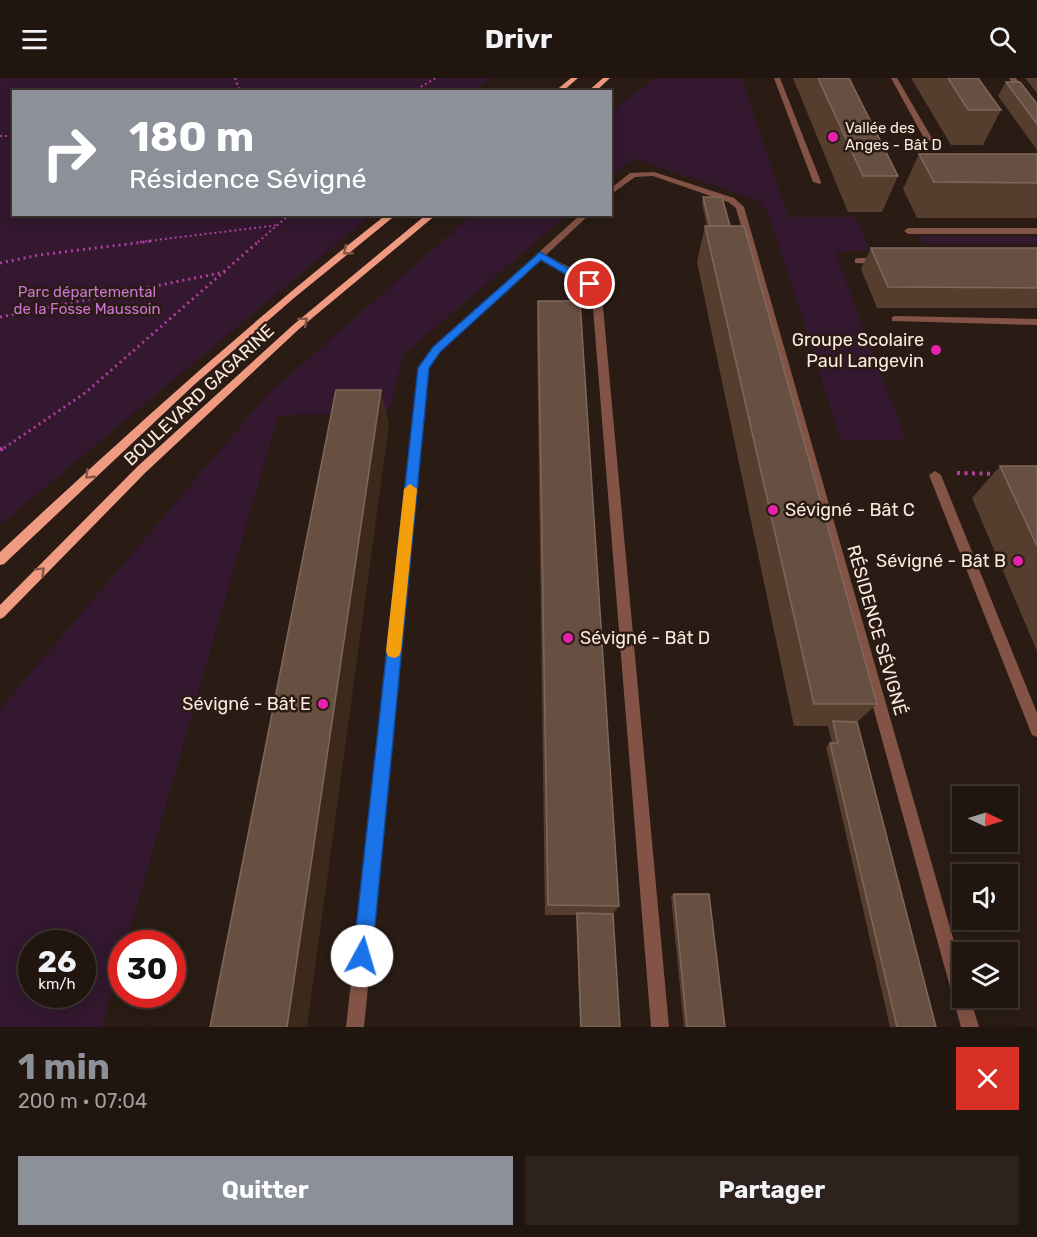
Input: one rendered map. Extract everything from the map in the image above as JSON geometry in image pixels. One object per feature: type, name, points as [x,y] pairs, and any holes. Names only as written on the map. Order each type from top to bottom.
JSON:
[{"type":"main road","points":[[560,90],[575,78]]},
{"type":"main road","points":[[592,90],[607,78]]},
{"type":"main road","name":"BOULEVARD GAGARINE","points":[[0,560],[126,440],[261,319],[390,216]]},
{"type":"main road","name":"BOULEVARD GAGARINE","points":[[0,613],[150,461],[296,327],[431,216]]},
{"type":"street","points":[[777,78],[817,182]]},
{"type":"street","points":[[894,78],[929,140]]},
{"type":"street","points":[[1012,78],[1028,100]]},
{"type":"street","name":"RÉSIDENCE SÉVIGNÉ","points":[[612,192],[633,176],[654,174],[731,200],[740,207],[970,1027]]},
{"type":"street","points":[[355,1027],[424,368],[436,350],[584,216]]},
{"type":"street","points":[[908,231],[1037,231]]},
{"type":"street","points":[[540,255],[590,284],[597,296],[660,1027]]},
{"type":"street","points":[[858,261],[894,261]]},
{"type":"street","points":[[895,319],[1037,322]]},
{"type":"street","points":[[935,474],[1037,730]]},
{"type":"path","points":[[415,90],[436,78]]},
{"type":"path","points":[[0,450],[85,393],[288,216]]},
{"type":"path","points":[[0,263],[39,255],[280,225]]},
{"type":"path","points":[[0,318],[226,272]]},
{"type":"path","points":[[935,474],[1009,474]]},
{"type":"green space","name":"Parc départemental de la Fosse Maussoin","points":[[0,78],[491,78],[476,90],[12,90],[12,216],[370,216],[0,525]]},
{"type":"green space","points":[[655,78],[741,78],[788,217],[855,217],[870,250],[835,252],[906,440],[841,440],[769,215],[758,200],[633,158],[612,177],[612,110]]},
{"type":"green space","points":[[471,216],[566,216],[403,355],[390,410],[278,416],[130,930],[108,930],[108,1003],[101,1027],[0,1027],[0,709],[267,395]]},
{"type":"green space","points":[[920,236],[1037,237],[1037,244],[924,244]]},
{"type":"building","points":[[818,78],[849,78],[898,176],[863,176]]},
{"type":"building","points":[[948,78],[978,78],[1001,110],[968,110]]},
{"type":"building","points":[[1006,82],[1020,82],[1037,104],[1037,124]]},
{"type":"building","points":[[919,154],[1037,154],[1037,183],[934,182]]},
{"type":"building","points":[[703,197],[722,197],[730,226],[710,226]]},
{"type":"building","points":[[705,226],[744,226],[877,704],[814,704]]},
{"type":"building","points":[[871,248],[1037,248],[1037,288],[888,287]]},
{"type":"building","name":"Sévigné - Bât D","points":[[538,301],[580,301],[619,906],[548,905]]},
{"type":"building","name":"Sévigné - Bât E","points":[[336,390],[381,390],[287,1027],[210,1027]]},
{"type":"building","points":[[1000,466],[1037,466],[1037,546]]},
{"type":"building","points":[[833,721],[857,722],[936,1027],[897,1027],[830,743],[838,743]]},
{"type":"building","points":[[674,894],[709,894],[725,1027],[687,1027]]},
{"type":"building","points":[[577,913],[613,914],[620,1027],[581,1027]]},
{"type":"slow traffic","points":[[394,651],[410,489]]},
{"type":"place","name":"Vallée des Anges - Bât D","points":[[833,137]]},
{"type":"place","name":"Groupe Scolaire Paul Langevin","points":[[936,350]]},
{"type":"place","name":"Sévigné - Bât C","points":[[773,510]]},
{"type":"place","name":"Sévigné - Bât B","points":[[1018,561]]},
{"type":"place","name":"Sévigné - Bât D","points":[[568,638]]},
{"type":"place","name":"Sévigné - Bât E","points":[[323,704]]},
{"type":"route","points":[[362,956],[424,368],[436,350],[540,255],[590,284]]}]
